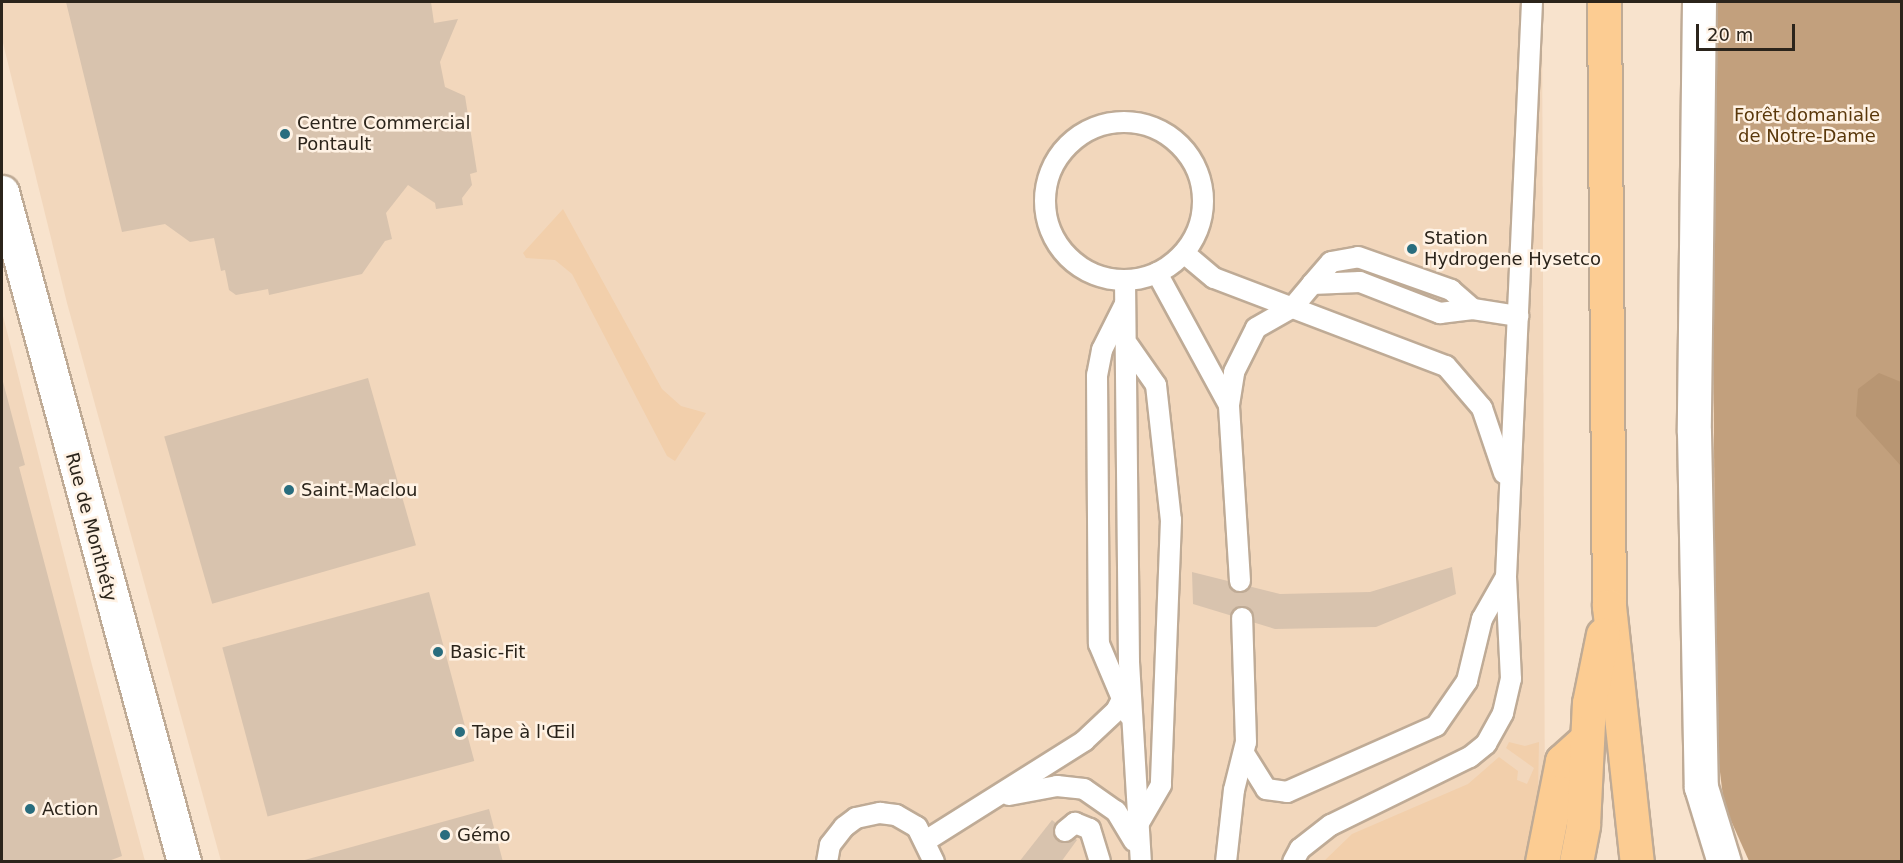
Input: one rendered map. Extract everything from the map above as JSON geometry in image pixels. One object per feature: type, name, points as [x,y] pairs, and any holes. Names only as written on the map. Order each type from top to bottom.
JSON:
[{"type":"main road","points":[[1604,2],[1609,606],[1637,861]]},
{"type":"main road","points":[[1576,861],[1582,825],[1584,741],[1609,606]]},
{"type":"main road","points":[[1542,861],[1562,761],[1584,741]]},
{"type":"street","points":[[1699,2],[1694,432],[1701,787],[1724,861]]},
{"type":"street","name":"Rue de Monthéty","points":[[2,192],[184,861]]},
{"type":"lane","points":[[1293,861],[1300,849],[1331,825],[1446,772],[1486,744],[1503,713],[1511,679],[1506,577],[1532,2]]},
{"type":"lane","points":[[1126,289],[1079,266],[1060,246],[1048,221],[1046,195],[1052,168],[1068,146],[1090,130],[1114,123],[1139,124],[1168,136],[1187,153],[1203,200],[1197,232],[1184,253],[1157,273],[1126,289],[1102,350],[1097,375],[1099,644],[1122,702],[1132,720]]},
{"type":"lane","points":[[1184,253],[1206,274],[1417,352],[1456,374],[1482,408],[1494,436],[1509,512]]},
{"type":"lane","points":[[1240,581],[1229,405],[1234,372],[1251,334],[1293,307],[1331,262],[1358,257],[1451,290],[1473,309],[1518,316]]},
{"type":"lane","points":[[1157,273],[1229,405]]},
{"type":"lane","points":[[1126,289],[1129,662],[1136,828],[1140,861]]},
{"type":"lane","points":[[1128,345],[1156,385],[1171,520],[1161,784],[1136,828]]},
{"type":"lane","points":[[1245,754],[1266,789],[1287,792],[1436,726],[1467,681],[1482,619],[1506,577]]},
{"type":"lane","points":[[1226,861],[1234,790],[1245,754],[1242,618]]},
{"type":"lane","points":[[927,840],[998,798],[1084,741],[1122,702],[1129,662]]},
{"type":"lane","points":[[998,798],[1057,786],[1091,792],[1122,817],[1140,861]]},
{"type":"lane","points":[[827,861],[830,845],[844,827],[872,813],[903,818],[927,840],[934,861]]},
{"type":"lane","points":[[1065,831],[1075,823],[1090,829],[1100,861]]},
{"type":"shaded area","points":[[2,2],[1542,2],[1545,833],[1527,862],[221,861],[67,303],[2,39]]},
{"type":"shaded area","points":[[563,209],[662,389],[681,406],[706,413],[675,461],[667,456],[572,274],[555,260],[526,258],[523,253]]},
{"type":"shaded area","points":[[2,312],[92,665],[145,861],[2,861]]},
{"type":"shaded area","points":[[1879,373],[1901,382],[1901,466],[1856,416],[1858,389]]},
{"type":"shaded area","points":[[1509,742],[1525,746],[1539,742],[1538,794],[1525,861],[1323,862],[1352,834],[1468,784],[1499,757],[1518,771],[1517,780],[1527,784],[1534,768],[1506,748]]},
{"type":"green space","name":"Forêt domaniale de Notre-Dame","points":[[1711,2],[1901,2],[1901,861],[1749,861],[1724,805],[1716,739]]},
{"type":"building","name":"Centre Commercial Pontault","points":[[66,2],[431,2],[434,23],[458,19],[440,62],[445,87],[465,96],[477,172],[470,174],[472,185],[462,198],[463,205],[436,209],[435,203],[408,185],[386,213],[392,239],[385,241],[362,274],[269,295],[268,289],[236,295],[229,290],[225,270],[221,271],[214,238],[190,242],[165,224],[122,232]]},
{"type":"building","points":[[2,378],[25,465],[19,467],[122,856],[106,862],[2,862]]},
{"type":"building","name":"Saint-Maclou","points":[[368,378],[416,545],[212,604],[164,436]]},
{"type":"building","points":[[1452,567],[1456,594],[1376,627],[1275,629],[1193,604],[1192,572],[1280,594],[1370,592]]},
{"type":"building","points":[[429,592],[474,761],[268,816],[222,647]]},
{"type":"building","name":"Gémo","points":[[489,809],[503,862],[301,862],[301,861]]},
{"type":"building","points":[[1052,820],[1077,840],[1061,862],[1019,862]]},
{"type":"place","name":"Centre Commercial Pontault","points":[[285,134]]},
{"type":"place","name":"Station Hydrogene Hysetco","points":[[1412,249]]},
{"type":"place","name":"Saint-Maclou","points":[[289,490]]},
{"type":"place","name":"Basic-Fit","points":[[438,652]]},
{"type":"place","name":"Tape à l'Œil","points":[[460,732]]},
{"type":"place","name":"Action","points":[[30,809]]},
{"type":"place","name":"Gémo","points":[[445,835]]}]
